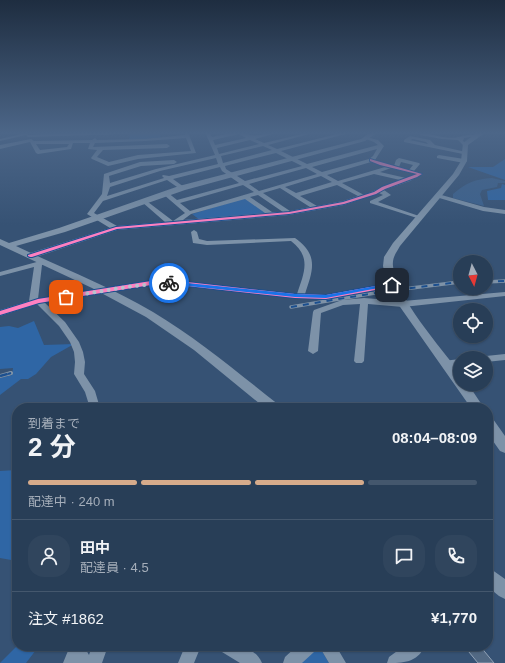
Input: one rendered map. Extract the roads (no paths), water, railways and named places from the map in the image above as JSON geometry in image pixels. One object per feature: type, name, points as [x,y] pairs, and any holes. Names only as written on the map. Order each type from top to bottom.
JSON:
[{"type":"street","points":[[106,163],[118,163],[127,168]]},
{"type":"street","points":[[116,228],[96,219],[90,214],[106,195],[108,186],[106,175],[127,168],[150,163],[189,163]]},
{"type":"street","points":[[108,186],[158,170],[189,163]]},
{"type":"street","points":[[101,200],[169,178],[229,163]]},
{"type":"street","points":[[4,244],[62,230],[165,193],[278,163]]},
{"type":"street","points":[[301,163],[364,197]]},
{"type":"street","points":[[176,202],[318,163]]},
{"type":"street","points":[[172,223],[189,213],[361,163]]},
{"type":"street","points":[[30,256],[116,228],[289,213],[344,203],[364,197],[420,174],[380,163]]},
{"type":"street","points":[[296,195],[393,167],[396,163]]},
{"type":"street","points":[[411,172],[417,164],[414,163]]},
{"type":"street","points":[[453,372],[403,304],[392,285],[388,274],[389,257],[396,245],[456,176],[460,163]]},
{"type":"street","points":[[221,165],[231,175],[289,213]]},
{"type":"street","points":[[158,170],[182,188]]},
{"type":"street","points":[[374,172],[408,180]]},
{"type":"street","points":[[280,186],[316,208]]},
{"type":"street","points":[[378,190],[388,195],[372,202],[420,217]]},
{"type":"street","points":[[165,193],[189,213]]},
{"type":"street","points":[[245,196],[270,214]]},
{"type":"street","points":[[438,196],[483,209],[505,212]]},
{"type":"street","points":[[144,201],[172,223]]},
{"type":"street","points":[[194,232],[196,241],[207,243],[293,239],[303,245],[308,251],[309,270],[300,296]]},
{"type":"street","points":[[4,244],[107,291],[151,315],[188,341],[268,403]]},
{"type":"street","points":[[0,274],[41,262]]},
{"type":"street","points":[[36,302],[41,262]]},
{"type":"street","points":[[0,313],[36,302],[133,286],[171,282],[300,296],[326,297],[392,285]]},
{"type":"street","points":[[313,351],[317,312],[342,303],[364,301],[403,304],[505,294]]},
{"type":"street","points":[[359,361],[364,301]]},
{"type":"street","points":[[36,302],[66,328],[74,339],[81,364],[79,374],[90,390],[94,403]]},
{"type":"street","points":[[493,358],[505,357]]},
{"type":"street","points":[[446,363],[453,362]]},
{"type":"street","points":[[466,391],[475,403]]},
{"type":"street","points":[[493,430],[505,447]]},
{"type":"street","points":[[493,580],[505,590]]},
{"type":"street","points":[[94,663],[98,651]]},
{"type":"street","points":[[186,663],[191,651]]},
{"type":"street","points":[[236,651],[254,663]]},
{"type":"street","points":[[291,663],[303,651]]},
{"type":"street","points":[[330,651],[338,663]]},
{"type":"street","points":[[395,663],[411,651]]},
{"type":"railway","points":[[493,282],[505,281]]},
{"type":"railway","points":[[291,307],[387,291],[453,283]]},
{"type":"railway","points":[[0,376],[11,373],[8,374]]}]
